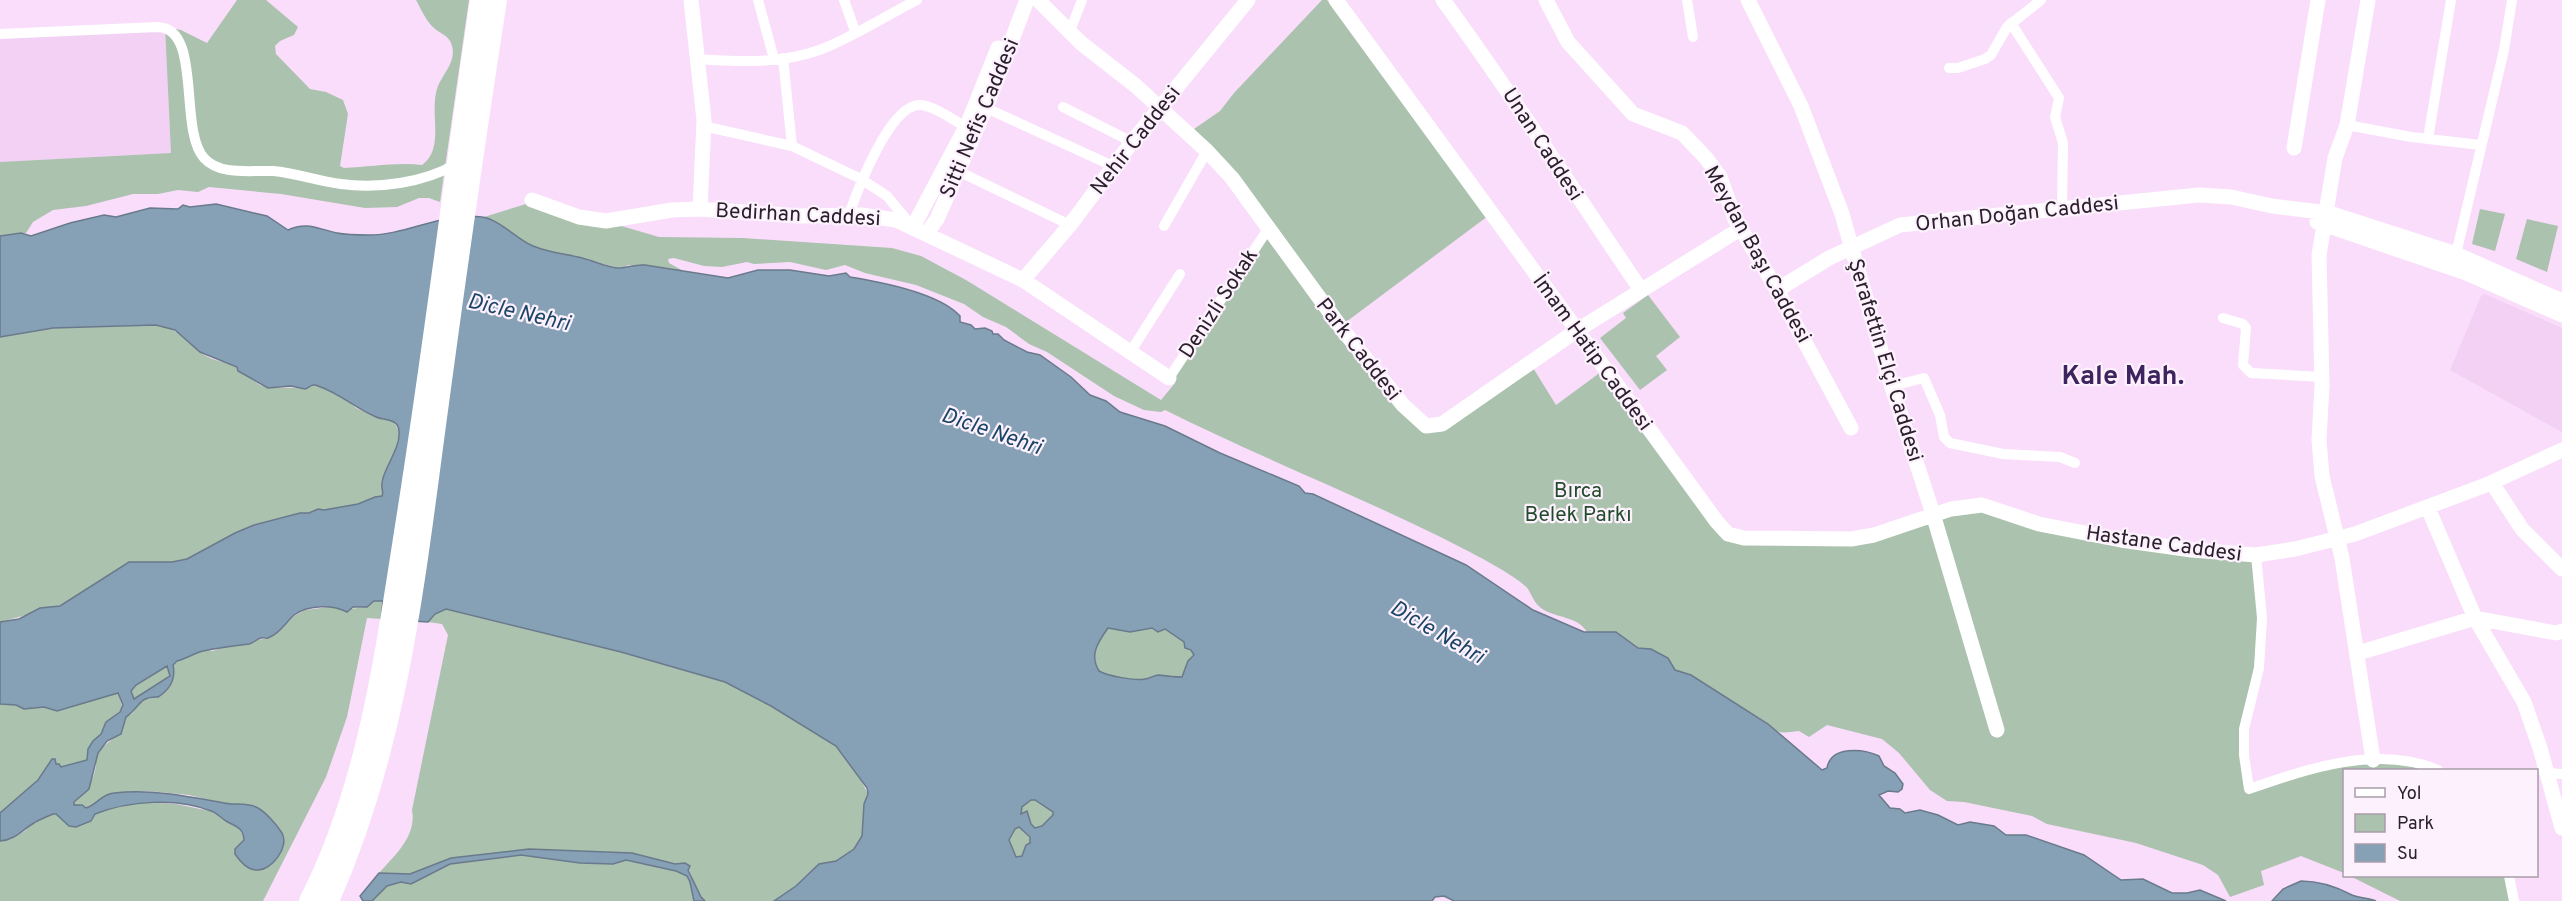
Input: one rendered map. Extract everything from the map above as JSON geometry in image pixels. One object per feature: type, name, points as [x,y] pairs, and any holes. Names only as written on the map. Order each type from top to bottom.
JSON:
[{"type":"highway","points":[[329,901],[367,805],[383,746],[410,624],[480,0]]},
{"type":"highway","points":[[309,901],[322,872],[357,774],[377,687],[460,173],[497,0]]},
{"type":"street","points":[[691,0],[703,126],[700,209]]},
{"type":"street","points":[[844,0],[855,31]]},
{"type":"street","points":[[698,59],[738,62],[778,59],[823,48],[917,0]]},
{"type":"street","points":[[703,126],[792,146],[861,179],[886,196],[920,230],[966,127],[1016,0]]},
{"type":"street","name":"Sitti Nefis Caddesi","points":[[920,230],[937,219],[986,108],[1027,0]]},
{"type":"street","name":"Park Caddesi","points":[[1038,0],[1070,32],[1207,151],[1232,178],[1356,346],[1403,405],[1426,426],[1442,424],[1576,331],[1740,229]]},
{"type":"street","points":[[1070,32],[1082,0]]},
{"type":"street","name":"Nehir Caddesi","points":[[1023,280],[1070,225],[1159,107],[1248,0]]},
{"type":"street","name":"İmam Hatip Caddesi","points":[[1336,0],[1576,331],[1728,534],[1757,539],[1851,539],[1895,529],[1933,514]]},
{"type":"street","name":"Unan Caddesi","points":[[1443,0],[1496,72],[1548,154],[1641,290]]},
{"type":"street","name":"Meydan Başı Caddesi","points":[[1546,0],[1568,42],[1633,114],[1682,133],[1706,158],[1720,177],[1740,229],[1777,290],[1851,428]]},
{"type":"street","points":[[1687,0],[1693,37]]},
{"type":"street","name":"Şerafettin Elçi Caddesi","points":[[1748,0],[1801,106],[1853,248],[1892,386],[1933,514],[1997,730]]},
{"type":"street","points":[[1949,68],[1985,59],[1991,55],[2007,27],[2041,0]]},
{"type":"street","points":[[2294,148],[2318,0]]},
{"type":"street","points":[[2368,0],[2347,125],[2335,158],[2319,255],[2322,377],[2319,440],[2322,476],[2342,558],[2373,760]]},
{"type":"street","points":[[2428,139],[2451,0]]},
{"type":"street","points":[[2463,272],[2456,254],[2504,50],[2512,0]]},
{"type":"street","points":[[760,1],[778,59],[792,146]]},
{"type":"street","points":[[2011,23],[2059,98],[2055,117],[2063,143],[2062,209]]},
{"type":"street","points":[[0,34],[157,27],[166,27],[171,30],[179,39],[185,57],[195,146],[210,164],[219,169],[274,171],[355,186],[409,180],[445,170],[460,173]]},
{"type":"street","points":[[849,215],[861,179],[898,116],[909,108],[919,105],[930,108],[966,127]]},
{"type":"street","points":[[1063,107],[1132,142]]},
{"type":"street","points":[[986,108],[1113,166]]},
{"type":"street","points":[[2347,125],[2428,139],[2481,145]]},
{"type":"street","points":[[1164,226],[1207,151]]},
{"type":"street","points":[[958,171],[1070,225]]},
{"type":"street","name":"Orhan Doğan Caddesi","points":[[1777,290],[1808,269],[1900,225],[2199,195],[2230,196],[2326,218],[2456,254],[2562,301]]},
{"type":"street","name":"Bedirhan Caddesi","points":[[532,200],[579,217],[606,221],[672,210],[700,209],[799,216],[849,215],[896,220],[1023,280],[1056,300],[1129,354],[1169,378]]},
{"type":"street","name":"Orhan Doğan Caddesi","points":[[2326,218],[2463,272],[2562,315]]},
{"type":"street","name":"Denizli Sokak","points":[[1169,378],[1268,229]]},
{"type":"street","points":[[1129,354],[1180,274]]},
{"type":"street","points":[[2223,318],[2243,324],[2246,328],[2243,365],[2251,373],[2322,377]]},
{"type":"street","points":[[1892,386],[1923,378],[1941,415],[1944,437],[1950,443],[2002,454],[2060,457],[2075,463]]},
{"type":"street","name":"Hastane Caddesi","points":[[1933,514],[1982,505],[2039,524],[2121,540],[2192,550],[2256,555],[2295,549],[2355,534],[2492,483],[2562,450]]},
{"type":"street","points":[[2492,483],[2522,529],[2562,569]]},
{"type":"street","points":[[2428,508],[2475,618],[2524,702],[2554,774],[2562,828]]},
{"type":"street","points":[[2256,555],[2262,618],[2259,668],[2244,729],[2244,754],[2249,789],[2311,769],[2373,760],[2399,760],[2431,769]]},
{"type":"street","points":[[2358,653],[2475,618],[2556,633],[2562,631]]},
{"type":"street","points":[[2509,877],[2514,901]]},
{"type":"shaded area","points":[[165,27],[171,153],[0,162],[0,34]]},
{"type":"shaded area","points":[[2485,294],[2562,328],[2562,432],[2450,370],[2481,296]]},
{"type":"green space","points":[[237,0],[266,0],[298,27],[294,35],[280,41],[275,46],[276,54],[310,89],[326,92],[343,100],[348,114],[340,166],[344,168],[393,164],[422,165],[429,158],[435,139],[435,96],[452,60],[453,49],[448,38],[429,22],[416,0],[469,0],[440,202],[429,198],[419,198],[397,207],[365,208],[281,194],[209,187],[198,192],[178,190],[158,194],[133,194],[86,206],[53,210],[33,222],[26,233],[0,236],[0,162],[171,153],[165,27],[181,30],[207,43]]},
{"type":"green space","points":[[1322,0],[1327,0],[1376,63],[1488,216],[1346,322],[1243,181],[1194,129],[1220,111],[1234,93]]},
{"type":"green space","name":"Bırca Belek Parkı","points":[[536,201],[659,237],[743,238],[892,248],[921,256],[966,280],[1161,400],[1175,383],[1169,378],[1268,229],[1426,426],[1530,363],[1556,405],[1605,369],[1723,529],[1851,539],[1965,506],[2039,524],[2256,555],[2262,618],[2244,729],[2249,789],[2285,777],[2373,760],[2432,769],[2343,769],[2343,873],[2301,856],[2261,871],[2264,885],[2230,897],[2218,875],[2203,865],[2136,843],[2047,824],[2032,816],[1964,802],[1947,801],[1930,790],[1899,753],[1882,739],[1827,725],[1809,737],[1799,731],[1776,730],[1691,675],[1675,670],[1670,661],[1651,649],[1638,648],[1616,632],[1587,632],[1579,623],[1544,610],[1536,603],[1523,584],[1477,556],[1388,512],[1165,410],[1161,412],[1144,410],[1114,396],[1047,352],[1029,344],[1006,327],[983,317],[964,304],[916,285],[865,273],[845,265],[826,270],[790,262],[754,264],[747,262],[722,267],[704,266],[674,258],[668,259],[669,263],[687,273],[668,268],[628,265],[624,268],[615,267],[551,253],[530,245],[484,217]]},
{"type":"green space","points":[[2480,209],[2505,214],[2495,251],[2472,244]]},
{"type":"green space","points":[[2527,219],[2558,226],[2547,272],[2516,259]]},
{"type":"green space","points":[[1648,295],[1680,337],[1656,356],[1667,370],[1640,390],[1600,338],[1626,318],[1623,313]]},
{"type":"green space","points":[[140,324],[174,330],[204,355],[238,368],[260,385],[305,389],[314,385],[318,386],[342,396],[356,408],[371,415],[393,421],[400,433],[392,461],[381,485],[384,491],[382,496],[358,504],[318,509],[254,526],[235,533],[187,559],[172,562],[129,562],[60,606],[0,622],[0,337],[53,328]]},
{"type":"green space","points":[[374,601],[384,601],[381,619],[367,618],[347,717],[326,777],[263,901],[0,901],[0,841],[11,839],[32,824],[53,814],[94,814],[114,806],[142,802],[176,804],[210,811],[239,827],[244,839],[241,845],[263,869],[279,855],[283,845],[282,834],[256,807],[223,803],[189,795],[149,791],[113,793],[86,808],[74,805],[74,802],[91,782],[98,753],[119,733],[126,717],[133,713],[140,701],[149,696],[158,697],[167,691],[174,675],[173,665],[177,661],[204,650],[213,651],[228,645],[269,638],[294,616],[305,610],[366,607]]},
{"type":"green space","points":[[446,609],[621,652],[725,682],[771,706],[836,746],[855,769],[868,794],[864,804],[862,836],[854,849],[845,857],[829,864],[819,865],[796,886],[774,901],[705,901],[685,863],[675,864],[632,853],[529,849],[451,858],[410,874],[379,873],[398,852],[411,828],[412,810],[448,635],[442,624],[428,622],[435,614]]},
{"type":"green space","points":[[1108,628],[1130,632],[1152,628],[1165,629],[1184,642],[1194,655],[1188,661],[1183,677],[1153,676],[1135,679],[1108,675],[1099,671],[1095,654]]},
{"type":"green space","points":[[167,666],[170,676],[134,699],[131,691],[136,685]]},
{"type":"green space","points":[[118,693],[123,709],[106,722],[88,751],[87,760],[61,767],[56,763],[48,766],[38,780],[0,813],[0,704],[16,705],[24,709],[44,707],[57,711]]},
{"type":"green space","points":[[1031,800],[1035,800],[1053,812],[1053,815],[1042,826],[1035,828],[1031,824],[1028,813],[1021,814],[1022,807]]},
{"type":"green space","points":[[1019,827],[1030,837],[1030,844],[1022,856],[1016,857],[1009,840],[1015,829]]},
{"type":"green space","points":[[521,855],[580,863],[613,864],[626,860],[676,871],[687,876],[694,901],[372,901],[387,886],[401,882],[411,884],[450,864]]},
{"type":"green space","points":[[2352,877],[2509,877],[2514,901],[2400,901]]},
{"type":"water","name":"Dicle Nehri","points":[[216,204],[267,216],[288,230],[307,226],[357,235],[383,234],[439,220],[467,216],[482,217],[496,222],[533,246],[614,267],[645,265],[728,278],[758,270],[790,270],[829,276],[846,273],[850,277],[893,285],[924,295],[951,308],[960,316],[960,322],[971,325],[975,329],[985,328],[1027,352],[1040,355],[1071,377],[1090,395],[1106,401],[1120,412],[1165,426],[1220,453],[1299,486],[1305,493],[1313,494],[1466,565],[1533,610],[1584,632],[1616,632],[1638,648],[1651,649],[1668,658],[1675,670],[1691,675],[1768,724],[1822,770],[1827,768],[1835,755],[1841,752],[1857,751],[1879,756],[1884,766],[1895,773],[1903,784],[1902,789],[1898,792],[1888,791],[1879,795],[1890,808],[1900,809],[1905,813],[1920,810],[1938,815],[1958,825],[1970,822],[1994,826],[2006,835],[2026,835],[2084,855],[2121,880],[2143,879],[2172,893],[2200,890],[2226,901],[1454,901],[1444,896],[1435,897],[1432,901],[774,901],[796,886],[819,864],[836,861],[854,849],[862,836],[867,788],[836,746],[771,706],[725,682],[621,652],[446,609],[435,614],[428,622],[381,619],[383,601],[374,601],[367,607],[353,607],[347,612],[328,607],[314,607],[300,611],[268,638],[249,644],[203,651],[177,661],[173,665],[172,683],[166,691],[158,697],[147,698],[140,703],[126,717],[121,734],[107,741],[98,753],[89,789],[74,802],[74,805],[82,805],[86,808],[110,794],[142,792],[253,806],[270,818],[284,839],[278,857],[268,867],[253,870],[237,857],[235,849],[244,840],[238,828],[213,812],[168,802],[122,806],[95,814],[91,821],[76,827],[69,826],[53,814],[14,837],[0,841],[0,813],[38,780],[52,759],[55,759],[56,764],[61,767],[87,760],[88,749],[93,741],[101,734],[106,722],[120,712],[123,705],[118,693],[57,711],[44,707],[24,709],[16,705],[0,704],[0,622],[19,619],[40,608],[60,606],[129,562],[172,562],[187,559],[254,525],[318,509],[358,504],[383,494],[383,477],[399,438],[396,423],[377,418],[326,389],[315,385],[305,389],[291,386],[268,388],[238,371],[237,367],[200,352],[175,330],[156,325],[53,328],[0,337],[0,236],[21,233],[31,236],[104,215],[116,217],[150,208],[178,209],[183,205],[190,207]],"holes":[[[1108,628],[1130,632],[1152,628],[1158,632],[1165,629],[1184,642],[1185,648],[1191,650],[1194,655],[1188,661],[1182,677],[1159,675],[1147,679],[1129,679],[1099,671],[1095,660],[1098,644]],[[167,666],[170,676],[134,699],[131,691],[136,685]],[[1031,800],[1035,800],[1053,812],[1053,815],[1042,826],[1035,828],[1031,824],[1027,811],[1021,814],[1022,807]],[[1019,827],[1030,837],[1030,843],[1026,845],[1022,856],[1016,857],[1009,840],[1015,829]]]},
{"type":"water","points":[[529,849],[632,853],[675,864],[685,863],[690,866],[688,870],[705,901],[694,901],[687,876],[676,871],[626,860],[613,864],[580,863],[521,855],[450,864],[411,884],[401,882],[387,886],[372,901],[363,901],[360,896],[379,873],[410,874],[451,858]]},
{"type":"water","points":[[2301,881],[2327,885],[2376,901],[2272,901],[2283,889]]},
{"type":"district","name":"Kale Mah.","points":[[2123,375]]}]
